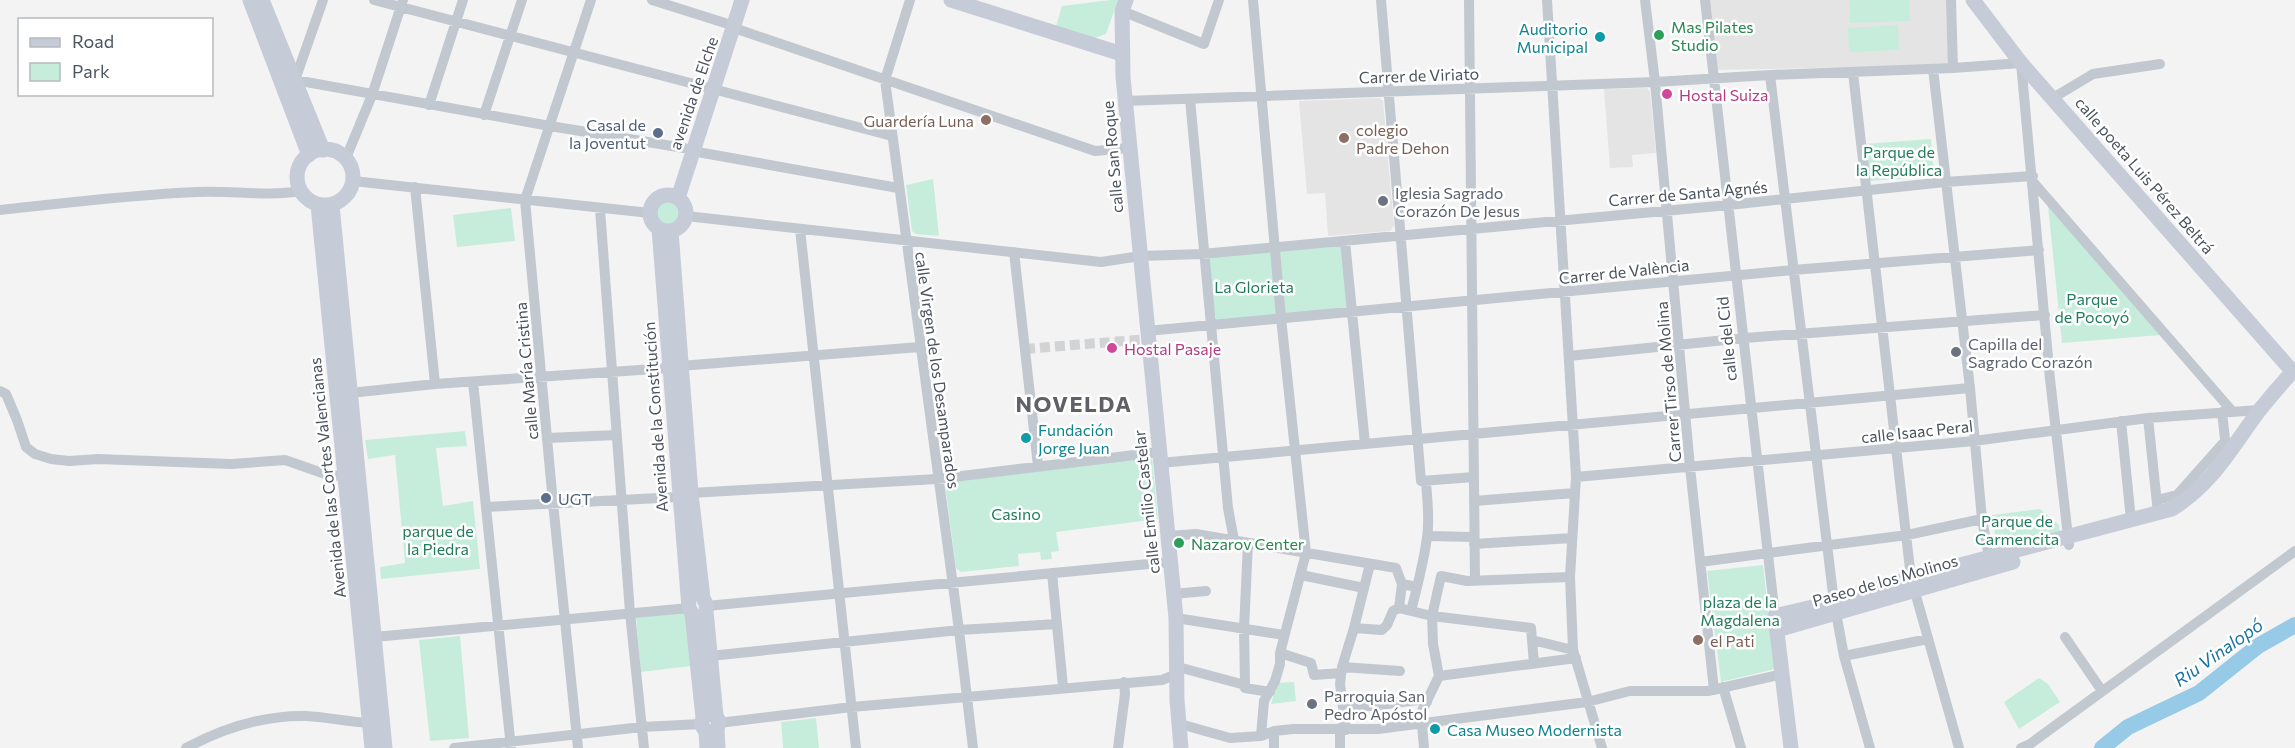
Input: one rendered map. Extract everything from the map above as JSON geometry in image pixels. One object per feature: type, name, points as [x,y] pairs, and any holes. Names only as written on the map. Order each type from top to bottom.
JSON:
[{"type":"street","points":[[250,0],[316,152]]},
{"type":"street","points":[[262,0],[296,80],[316,152]]},
{"type":"street","points":[[296,80],[323,0]]},
{"type":"street","points":[[374,0],[402,4],[509,37],[892,136]]},
{"type":"street","points":[[429,105],[463,0]]},
{"type":"street","points":[[484,115],[522,0]]},
{"type":"street","name":"calle María Cristina","points":[[578,748],[525,200],[591,0]]},
{"type":"street","points":[[652,0],[1095,152],[1129,148]]},
{"type":"street","name":"avenida de Elche","points":[[729,26],[732,0]]},
{"type":"street","name":"avenida de Elche","points":[[674,196],[729,26],[742,0]]},
{"type":"street","name":"calle Virgen de los Desamparados","points":[[910,0],[885,80],[973,748]]},
{"type":"street","points":[[951,0],[1122,54]]},
{"type":"street","points":[[1124,6],[1204,44],[1219,0]]},
{"type":"street","points":[[1253,0],[1281,318],[1306,553],[1284,635],[1280,664],[1270,693],[1264,701],[1261,736]]},
{"type":"street","points":[[1381,0],[1406,307],[1428,536],[1417,587],[1405,609]]},
{"type":"street","points":[[1469,0],[1475,581]]},
{"type":"street","points":[[1547,0],[1576,477],[1570,577],[1575,654],[1602,748]]},
{"type":"street","name":"Carrer Tirso de Molina","points":[[1645,0],[1655,82],[1700,562],[1719,688],[1741,748]]},
{"type":"street","name":"calle del Cid","points":[[1705,0],[1791,748]]},
{"type":"street","points":[[1951,0],[1953,68]]},
{"type":"street","name":"calle poeta Luis Pérez Beltrá","points":[[1973,0],[2021,63],[2294,370]]},
{"type":"street","points":[[346,158],[372,95],[402,4]]},
{"type":"street","name":"calle San Roque","points":[[1124,6],[1122,54],[1125,101],[1140,256]]},
{"type":"street","points":[[2021,63],[2055,429],[2069,541]]},
{"type":"street","name":"Carrer de Viriato","points":[[1125,101],[1655,82],[2021,63]]},
{"type":"street","points":[[2053,98],[2093,74],[2160,64]]},
{"type":"street","points":[[1933,69],[1970,388],[1982,519],[1990,563]]},
{"type":"street","points":[[1853,73],[1912,584],[1959,748]]},
{"type":"street","points":[[1770,75],[1835,608],[1844,656],[1870,748]]},
{"type":"street","points":[[296,80],[898,188]]},
{"type":"street","points":[[1190,99],[1225,456],[1228,508],[1234,540]]},
{"type":"street","points":[[332,150],[346,158],[353,181],[346,196],[325,205],[305,197],[297,175],[299,167],[316,152],[332,150]]},
{"type":"street","points":[[2033,179],[2227,412],[2225,453]]},
{"type":"street","name":"Carrer de Santa Agnés","points":[[1345,241],[1945,182],[2033,179]]},
{"type":"street","points":[[353,181],[650,213]]},
{"type":"street","points":[[415,187],[435,384]]},
{"type":"street","points":[[0,210],[138,195],[199,192],[279,194],[301,191]]},
{"type":"street","points":[[674,196],[685,206],[686,216],[681,226],[665,230],[652,221],[650,213],[652,204],[656,199],[674,196]]},
{"type":"street","name":"Avenida de las Cortes Valencianas","points":[[325,205],[350,393],[385,748]]},
{"type":"street","name":"Avenida de las Cortes Valencianas","points":[[325,205],[345,476],[372,748]]},
{"type":"street","points":[[600,209],[630,613],[644,748]]},
{"type":"street","points":[[686,216],[1101,262],[1140,256],[1204,254],[1345,241],[1365,444]]},
{"type":"street","points":[[800,229],[856,748]]},
{"type":"street","name":"Avenida de la Constitución","points":[[665,230],[685,495],[710,724],[718,748]]},
{"type":"street","name":"Carrer de València","points":[[1147,331],[1793,270],[2039,250]]},
{"type":"street","points":[[1014,252],[1038,466]]},
{"type":"street","name":"calle Emilio Castelar","points":[[1140,256],[1176,618],[1181,748]]},
{"type":"street","points":[[1569,356],[1881,326],[2045,315]]},
{"type":"street","points":[[350,393],[435,384],[543,378],[920,347]]},
{"type":"street","name":"Paseo de los Molinos","points":[[2069,541],[2130,520],[2158,506],[2172,509],[2195,494],[2259,410],[2294,370]]},
{"type":"street","points":[[473,382],[511,745]]},
{"type":"street","points":[[486,507],[937,478],[1038,466],[1160,457],[1225,456],[1970,388]]},
{"type":"street","points":[[0,391],[6,394],[26,447],[35,454],[69,461],[98,459],[231,464],[285,460],[328,475],[345,476]]},
{"type":"street","name":"calle Isaac Peral","points":[[1576,477],[1974,441],[2148,418],[2259,410]]},
{"type":"street","points":[[2148,418],[2158,506]]},
{"type":"street","points":[[2121,421],[2130,520]]},
{"type":"street","points":[[548,438],[617,435]]},
{"type":"street","name":"Paseo de los Molinos","points":[[1776,623],[2069,541],[2181,513],[2207,491],[2225,453]]},
{"type":"street","points":[[1424,481],[1474,477]]},
{"type":"street","points":[[1474,501],[1575,493]]},
{"type":"street","points":[[1700,562],[1907,535],[1982,519]]},
{"type":"street","points":[[1168,536],[1196,534],[1396,568],[1402,584],[1405,609]]},
{"type":"street","points":[[1428,536],[1474,540],[1572,538]]},
{"type":"street","points":[[1245,685],[1244,629],[1248,543]]},
{"type":"street","points":[[2020,748],[2030,744],[2295,551]]},
{"type":"street","points":[[374,637],[1170,562]]},
{"type":"street","points":[[1340,748],[1343,729],[1341,670],[1370,564]]},
{"type":"street","points":[[1052,573],[1063,687]]},
{"type":"street","points":[[1301,575],[1364,588]]},
{"type":"street","points":[[1424,748],[1421,713],[1439,676],[1433,644],[1432,616],[1441,576],[1475,581],[1570,577]]},
{"type":"street","points":[[1402,584],[1417,587]]},
{"type":"street","points":[[1173,594],[1206,591]]},
{"type":"street","name":"Avenida de la Constitución","points":[[698,606],[710,656],[710,724],[707,748]]},
{"type":"street","points":[[1354,628],[1382,630],[1387,625],[1393,611],[1405,609],[1432,616],[1531,628],[1534,663]]},
{"type":"street","points":[[1176,618],[1284,635]]},
{"type":"street","points":[[710,656],[959,630],[1057,624]]},
{"type":"street","points":[[2065,637],[2102,691]]},
{"type":"street","points":[[1844,656],[1928,639]]},
{"type":"street","points":[[1532,640],[1575,654]]},
{"type":"street","points":[[1280,653],[1311,663],[1314,675],[1341,670],[1400,671]]},
{"type":"street","points":[[1439,676],[1534,663],[1575,654]]},
{"type":"street","points":[[454,748],[511,745],[642,727],[710,724],[852,707],[1162,680],[1178,670],[1270,693]]},
{"type":"street","points":[[1180,724],[1229,743],[1274,731],[1377,729],[1423,724],[1587,702],[1630,691],[1719,688],[1783,674]]},
{"type":"street","points":[[1162,680],[1172,687],[1178,700]]},
{"type":"street","points":[[1118,748],[1125,694],[1124,682]]},
{"type":"street","points":[[1342,706],[1372,706],[1418,700],[1426,702]]},
{"type":"street","points":[[186,748],[226,729],[265,720],[308,716],[370,723],[378,748]]},
{"type":"street","points":[[1274,731],[1274,748]]},
{"type":"shaded area","points":[[1708,0],[1949,0],[1951,65],[1717,70]]},
{"type":"shaded area","points":[[1647,88],[1650,92],[1656,153],[1632,155],[1633,167],[1610,168],[1604,89]]},
{"type":"shaded area","name":"colegio Padre Dehon","points":[[1380,98],[1383,101],[1394,226],[1390,231],[1328,236],[1325,193],[1307,194],[1299,101]]},
{"type":"green space","points":[[1118,0],[1106,34],[1095,38],[1056,26],[1062,6]]},
{"type":"green space","points":[[1849,0],[1909,0],[1910,21],[1850,23]]},
{"type":"green space","points":[[1898,25],[1899,50],[1849,52],[1848,28]]},
{"type":"green space","name":"Parque de la República","points":[[1931,139],[1934,176],[1870,181],[1864,144]]},
{"type":"green space","points":[[933,179],[939,236],[916,234],[912,231],[906,185]]},
{"type":"green space","points":[[669,197],[675,198],[683,206],[683,218],[675,226],[669,227],[663,226],[655,218],[654,212],[655,206],[663,198]]},
{"type":"green space","name":"Parque de Pocoyó","points":[[2048,206],[2160,335],[2062,343]]},
{"type":"green space","points":[[511,208],[515,241],[457,247],[453,215]]},
{"type":"green space","name":"La Glorieta","points":[[1343,245],[1349,309],[1216,321],[1208,258]]},
{"type":"green space","name":"parque de la Piedra","points":[[465,431],[467,446],[436,448],[443,506],[473,501],[480,569],[381,579],[380,567],[405,563],[395,455],[368,459],[365,440]]},
{"type":"green space","name":"Casino","points":[[1152,457],[1158,519],[1056,532],[1059,551],[1051,552],[1052,559],[1041,560],[1040,552],[1018,554],[1019,566],[961,572],[956,568],[945,485],[948,481]]},
{"type":"green space","name":"Parque de Carmencita","points":[[2040,509],[2059,525],[2060,537],[1998,552],[1992,515]]},
{"type":"green space","name":"plaza de la Magdalena","points":[[1763,565],[1775,669],[1721,682],[1707,571]]},
{"type":"green space","points":[[686,612],[691,666],[641,672],[636,618]]},
{"type":"green space","points":[[460,636],[469,738],[430,741],[419,640]]},
{"type":"green space","points":[[2039,678],[2048,684],[2060,702],[2019,729],[2004,702]]},
{"type":"green space","points":[[1294,682],[1296,701],[1271,704],[1277,683]]},
{"type":"green space","points":[[816,718],[819,748],[783,748],[781,722]]},
{"type":"waterway","name":"Riu Vinalopó","points":[[2102,748],[2128,727],[2199,693],[2258,646],[2295,625]]},
{"type":"tunnel","points":[[1025,349],[1148,339]]},
{"type":"place","name":"Mas Pilates Studio","points":[[1659,35]]},
{"type":"place","name":"Auditorio Municipal","points":[[1600,37]]},
{"type":"place","name":"Hostal Suiza","points":[[1667,94]]},
{"type":"place","name":"Guardería Luna","points":[[986,120]]},
{"type":"place","name":"Casal de la Joventut","points":[[658,133]]},
{"type":"place","name":"colegio Padre Dehon","points":[[1344,138]]},
{"type":"place","name":"Iglesia Sagrado Corazón De Jesus","points":[[1383,201]]},
{"type":"place","name":"Hostal Pasaje","points":[[1112,348]]},
{"type":"place","name":"Capilla del Sagrado Corazón","points":[[1956,352]]},
{"type":"place","name":"Fundación Jorge Juan","points":[[1026,438]]},
{"type":"place","name":"UGT","points":[[546,498]]},
{"type":"place","name":"Nazarov Center","points":[[1179,543]]},
{"type":"place","name":"el Pati","points":[[1698,640]]},
{"type":"place","name":"Parroquia San Pedro Apóstol","points":[[1312,704]]},
{"type":"place","name":"Casa Museo Modernista","points":[[1435,729]]},
{"type":"district","name":"NOVELDA","points":[[1074,403]]}]
